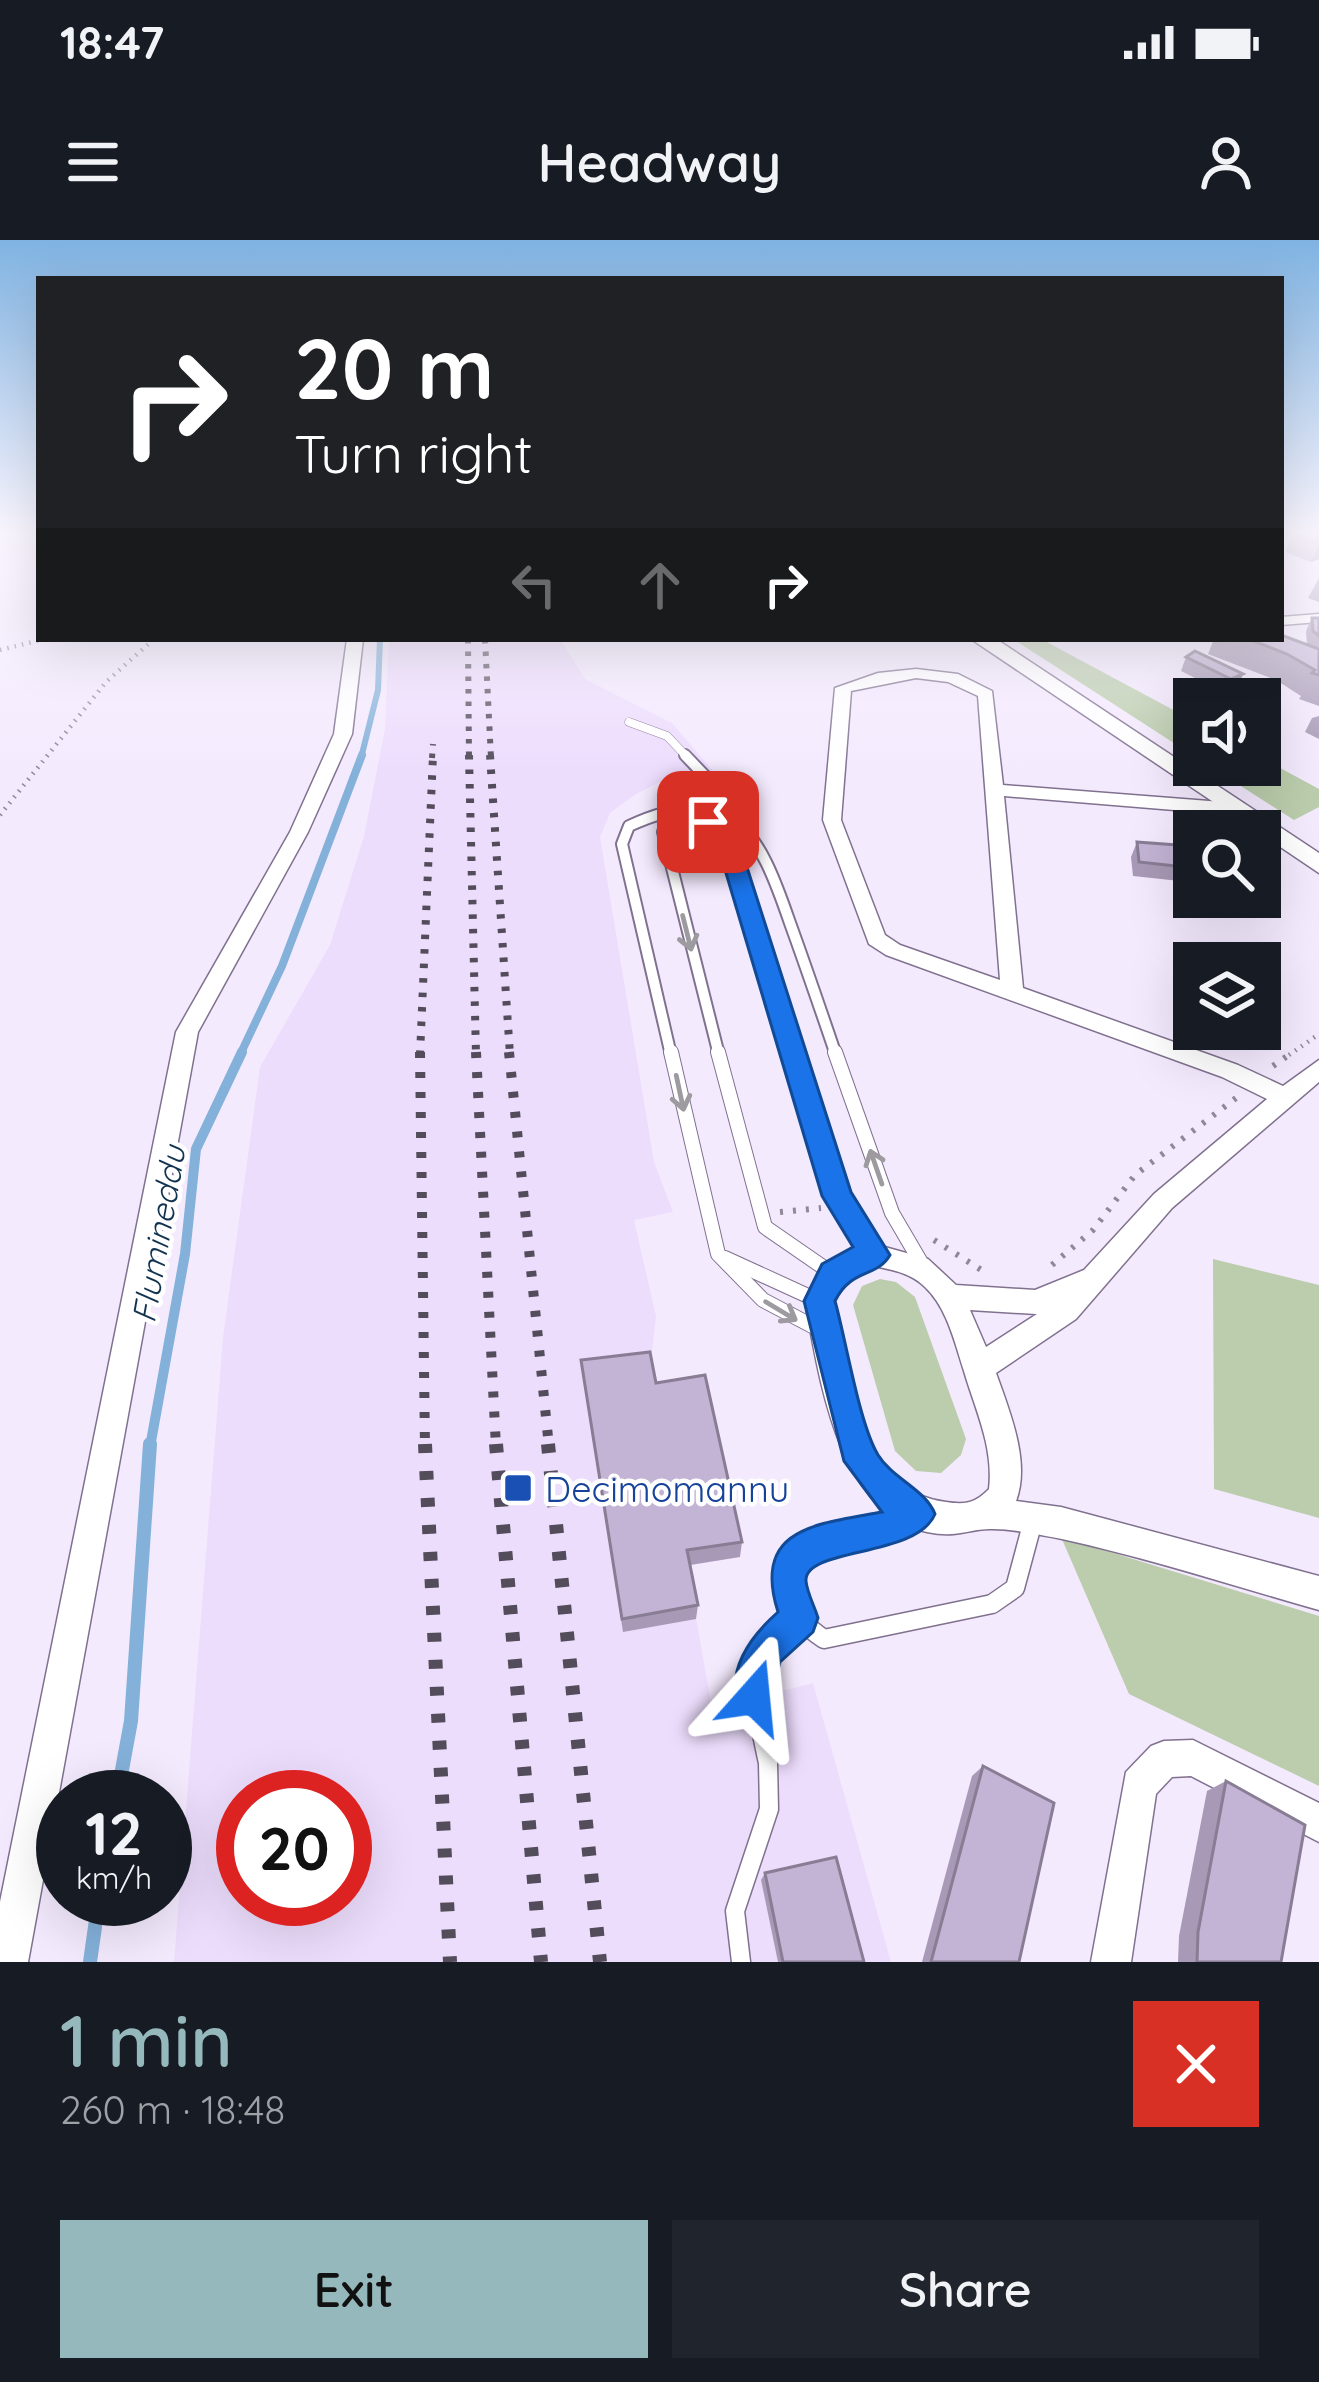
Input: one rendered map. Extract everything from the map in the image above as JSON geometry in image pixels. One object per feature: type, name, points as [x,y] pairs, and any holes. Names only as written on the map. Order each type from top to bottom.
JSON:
[{"type":"main road","points":[[986,642],[1319,865]]},
{"type":"street","points":[[1284,621],[1319,618]]},
{"type":"street","points":[[8,1962],[188,1032],[299,832],[343,734],[355,642]]},
{"type":"street","points":[[1012,990],[986,694],[978,688],[895,671],[843,688],[832,820],[876,939],[893,950],[1012,990],[1283,1096]]},
{"type":"street","points":[[996,790],[1235,808]]},
{"type":"street","points":[[977,1369],[1045,1327],[1163,1202],[1319,1069]]},
{"type":"street","points":[[988,1513],[1003,1497],[1008,1478],[998,1426],[950,1297],[927,1272],[903,1259],[874,1255],[849,1262],[833,1274],[819,1301],[861,1461],[888,1495],[917,1514],[960,1520],[988,1513],[1033,1520],[1319,1593]]},
{"type":"street","points":[[950,1297],[1036,1302],[1097,1275]]},
{"type":"street","points":[[1112,1962],[1139,1785],[1164,1759],[1192,1759],[1319,1823]]},
{"type":"lane","points":[[629,722],[667,736],[764,849],[892,1213],[927,1272]]},
{"type":"lane","points":[[661,812],[693,780],[706,777]]},
{"type":"lane","points":[[735,815],[697,806],[661,812],[629,826],[622,844],[718,1254],[738,1283],[788,1317],[826,1332]]},
{"type":"lane","points":[[833,1274],[765,1227],[760,1214],[663,832],[675,824],[708,822],[725,833],[842,1205],[874,1255]]},
{"type":"lane","points":[[718,1254],[762,1279],[819,1301]]},
{"type":"lane","points":[[917,1514],[892,1528],[812,1544],[793,1560],[787,1580],[799,1618],[824,1640],[992,1604],[1015,1588],[1033,1520]]},
{"type":"lane","points":[[741,1962],[736,1911],[769,1809],[768,1762],[754,1697],[762,1652],[799,1618]]},
{"type":"path","points":[[0,650],[36,641]]},
{"type":"path","points":[[0,815],[106,682],[151,642]]},
{"type":"path","points":[[1036,1276],[1069,1255],[1135,1175],[1294,1047],[1319,1034]]},
{"type":"path","points":[[760,1214],[842,1205]]},
{"type":"path","points":[[892,1213],[907,1212],[955,1258],[996,1276]]},
{"type":"path","points":[[1069,1255],[1097,1275]]},
{"type":"shaded area","points":[[389,642],[562,642],[585,679],[672,723],[714,772],[676,774],[636,794],[610,813],[600,837],[654,1162],[673,1212],[634,1220],[656,1316],[650,1370],[656,1401],[740,1557],[687,1566],[712,1709],[813,1683],[891,1962],[174,1962],[177,1926],[192,1926],[189,1770],[223,1337],[260,1067],[330,945],[364,836],[385,729]]},
{"type":"green space","points":[[1018,642],[1047,642],[1173,710],[1173,742]]},
{"type":"green space","points":[[1281,768],[1319,789],[1319,807],[1294,820],[1241,786],[1281,786]]},
{"type":"green space","points":[[1213,1259],[1319,1285],[1319,1518],[1214,1489]]},
{"type":"green space","points":[[880,1279],[896,1282],[915,1297],[966,1439],[961,1455],[941,1473],[916,1471],[895,1451],[853,1305],[862,1286]]},
{"type":"green space","points":[[1061,1537],[1319,1616],[1319,1786],[1129,1694]]},
{"type":"building","points":[[1312,618],[1319,618],[1319,636],[1313,631]]},
{"type":"building","points":[[1284,636],[1319,649],[1319,675],[1312,673],[1315,670],[1256,642],[1284,642]]},
{"type":"building","points":[[1195,651],[1243,674],[1229,678],[1186,657]]},
{"type":"building","points":[[1137,842],[1173,845],[1173,866],[1139,862]]},
{"type":"building","name":"Decimomannu","points":[[650,1352],[656,1383],[705,1375],[742,1542],[687,1550],[698,1605],[622,1619],[581,1360]]},
{"type":"building","points":[[983,1766],[1054,1803],[1019,1962],[931,1962]]},
{"type":"building","points":[[1226,1781],[1305,1825],[1281,1962],[1197,1962],[1198,1932]]},
{"type":"building","points":[[836,1857],[864,1962],[783,1962],[765,1873]]},
{"type":"waterway","name":"Flumineddu","points":[[361,757],[378,690],[380,642]]},
{"type":"waterway","name":"Flumineddu","points":[[240,1055],[282,966],[361,757]]},
{"type":"waterway","name":"Flumineddu","points":[[150,1447],[185,1254],[196,1149],[242,1052]]},
{"type":"waterway","name":"Flumineddu","points":[[122,1770],[131,1721],[150,1444]]},
{"type":"waterway","name":"Flumineddu","points":[[90,1962],[95,1926]]},
{"type":"railway","points":[[468,642],[469,758]]},
{"type":"railway","points":[[485,642],[491,758]]},
{"type":"railway","points":[[432,758],[433,744]]},
{"type":"railway","points":[[420,1054],[433,755]]},
{"type":"railway","points":[[469,755],[476,1055]]},
{"type":"railway","points":[[490,755],[510,1055]]},
{"type":"railway","points":[[476,1052],[496,1447]]},
{"type":"railway","points":[[509,1052],[549,1447]]},
{"type":"railway","points":[[420,1054],[425,1447]]},
{"type":"railway","points":[[425,1444],[450,1962]]},
{"type":"railway","points":[[496,1444],[541,1962]]},
{"type":"railway","points":[[548,1444],[600,1962]]},
{"type":"place","name":"Decimomannu","points":[[518,1488]]},
{"type":"route","points":[[708,822],[725,833],[837,1196],[874,1255],[849,1262],[833,1274],[819,1301],[861,1461],[888,1495],[917,1514],[892,1528],[812,1544],[793,1560],[787,1580],[799,1618],[762,1652],[754,1697]]}]
